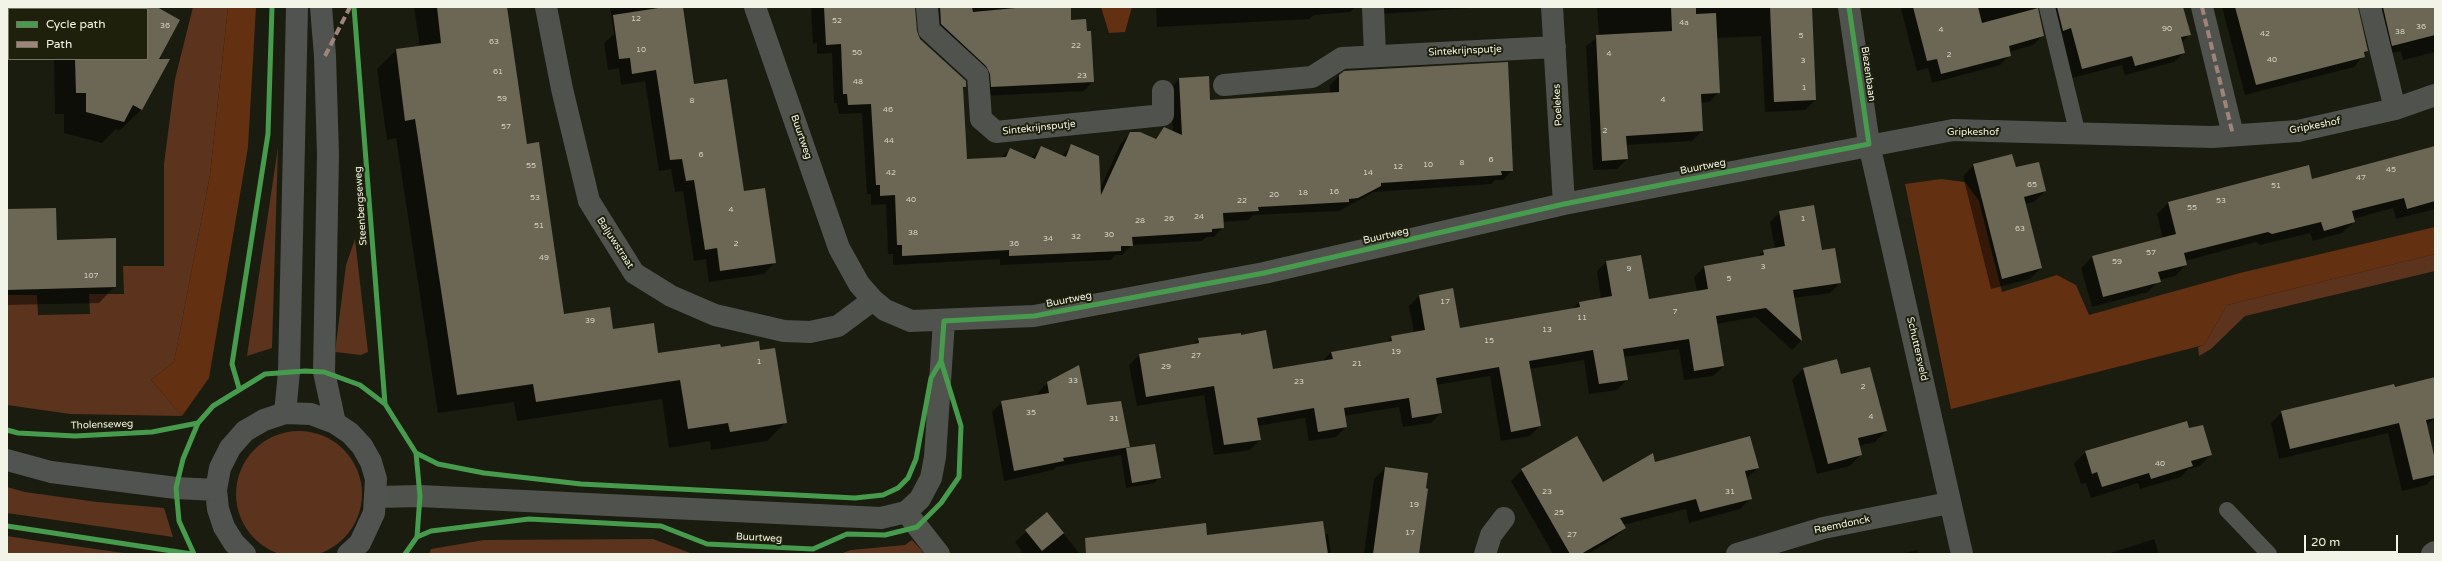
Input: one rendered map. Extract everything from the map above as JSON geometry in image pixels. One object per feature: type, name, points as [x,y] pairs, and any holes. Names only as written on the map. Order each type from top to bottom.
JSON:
[{"type":"main road","points":[[286,413],[289,372],[297,7]]},
{"type":"main road","points":[[321,7],[325,56],[328,155],[324,372],[335,423]]},
{"type":"main road","points":[[245,554],[234,543],[224,527],[218,509],[216,490],[220,468],[230,448],[245,431],[264,420],[286,413],[311,414],[335,423],[350,433],[365,451],[376,479],[377,497],[369,529],[360,543],[348,554]]},
{"type":"main road","points":[[7,460],[51,472],[176,488],[216,490]]},
{"type":"street","name":"Baljuwstraat","points":[[546,7],[574,143],[589,201],[613,243],[634,273],[671,296],[715,315],[784,332],[810,332],[838,326],[873,300]]},
{"type":"street","name":"Buurtweg","points":[[755,7],[839,248],[859,284],[873,300],[885,310],[911,321],[944,321],[1034,316],[1264,273],[1564,204],[1869,144]]},
{"type":"street","name":"Sintekrijnsputje","points":[[927,7],[929,30],[978,75],[981,119],[996,132],[1163,115],[1163,91]]},
{"type":"street","points":[[1374,7],[1375,55]]},
{"type":"street","name":"Poelekes","points":[[1552,7],[1564,204]]},
{"type":"street","name":"Biezenbaan","points":[[1850,7],[1869,144]]},
{"type":"street","points":[[2202,7],[2233,135]]},
{"type":"street","points":[[2370,7],[2395,108]]},
{"type":"street","name":"Sintekrijnsputje","points":[[1224,86],[1312,77],[1342,58],[1375,55],[1555,47]]},
{"type":"street","name":"Gripkeshof","points":[[1869,144],[1953,130],[2078,135],[2212,137],[2298,131],[2395,108],[2435,95]]},
{"type":"street","name":"Schuttersveld","points":[[1869,144],[1931,412],[1949,503],[1962,554]]},
{"type":"street","points":[[377,497],[420,496],[881,518],[906,512],[920,499],[931,478],[935,457],[944,321]]},
{"type":"street","name":"Raemdonck","points":[[1737,554],[1823,528],[1949,503]]},
{"type":"street","points":[[906,512],[939,554]]},
{"type":"street","points":[[1485,554],[1491,536],[1504,518]]},
{"type":"lane","points":[[2047,7],[2078,135]]},
{"type":"lane","points":[[2227,510],[2269,554]]},
{"type":"shaded area","points":[[193,7],[228,7],[210,175],[174,362],[151,380],[182,416],[70,414],[7,405],[7,295],[37,295],[38,315],[90,314],[89,294],[124,294],[123,266],[164,266],[164,164],[175,79]]},
{"type":"shaded area","points":[[228,7],[256,7],[248,147],[209,378],[182,416],[151,380],[174,362],[210,175]]},
{"type":"shaded area","points":[[1101,7],[1132,7],[1125,32],[1109,33]]},
{"type":"shaded area","points":[[278,147],[272,348],[247,356]]},
{"type":"shaded area","points":[[1941,179],[1965,182],[1979,201],[2002,292],[2057,275],[2076,285],[2089,315],[2240,273],[2435,227],[2435,254],[2227,305],[2204,345],[1951,409],[1905,184]]},
{"type":"shaded area","points":[[355,239],[368,352],[361,355],[335,352],[346,265]]},
{"type":"shaded area","points":[[2435,254],[2435,271],[2245,316],[2211,349],[2199,356],[2198,347],[2204,345],[2227,305]]},
{"type":"shaded area","points":[[299,431],[323,436],[334,442],[347,454],[357,470],[362,494],[357,518],[351,529],[339,542],[323,552],[299,557],[275,552],[264,546],[251,534],[241,518],[236,494],[241,470],[247,459],[259,446],[275,436]]},
{"type":"shaded area","points":[[7,487],[25,492],[97,502],[164,508],[173,537],[7,513]]},
{"type":"shaded area","points":[[7,536],[39,541],[131,554],[7,554]]},
{"type":"shaded area","points":[[653,539],[693,554],[429,554],[431,549],[484,540]]},
{"type":"shaded area","points":[[912,540],[925,554],[840,554],[851,550],[905,545]]},
{"type":"building","points":[[157,7],[180,20],[159,59],[170,59],[142,110],[133,105],[124,122],[86,112],[86,93],[76,93],[75,60],[148,60],[147,8]]},
{"type":"building","points":[[437,7],[507,7],[527,144],[539,142],[564,314],[610,307],[613,329],[654,323],[658,353],[720,344],[721,347],[759,341],[760,350],[775,348],[787,423],[730,432],[728,423],[688,429],[680,380],[536,402],[533,384],[457,395],[415,119],[405,121],[396,49],[441,43]]},
{"type":"building","points":[[665,7],[683,7],[694,84],[727,79],[744,191],[765,188],[776,263],[720,271],[717,248],[705,250],[694,180],[686,181],[682,159],[670,160],[656,70],[632,74],[630,58],[619,59],[613,15]]},
{"type":"building","points":[[824,7],[915,7],[917,31],[920,39],[966,81],[966,87],[963,87],[967,159],[1006,157],[1010,148],[1035,159],[1041,146],[1066,157],[1071,144],[1099,156],[1101,195],[1130,132],[1140,132],[1156,139],[1164,127],[1182,135],[1179,78],[1209,76],[1210,100],[1339,92],[1339,75],[1344,71],[1508,62],[1513,171],[1501,171],[1502,175],[1381,183],[1381,186],[1358,198],[1349,199],[1349,202],[1258,207],[1259,211],[1223,213],[1224,228],[1212,229],[1212,232],[1132,237],[1133,246],[1121,246],[1121,251],[1009,256],[1009,250],[902,256],[902,245],[897,245],[895,195],[880,196],[880,185],[876,185],[871,104],[848,105],[847,94],[843,94],[841,44],[826,45]]},
{"type":"building","points":[[940,7],[972,7],[973,12],[1026,7],[1071,7],[1071,20],[1086,19],[1087,31],[1091,31],[1094,82],[991,87],[990,74],[986,66],[941,24]]},
{"type":"building","points":[[1671,7],[1696,7],[1696,14],[1716,13],[1720,93],[1701,94],[1703,131],[1626,136],[1628,159],[1602,161],[1596,35],[1672,31]]},
{"type":"building","points":[[1770,7],[1812,7],[1816,100],[1774,102]]},
{"type":"building","points":[[1913,7],[1978,7],[1982,23],[2038,8],[2044,36],[2009,46],[2011,56],[1941,74],[1937,59],[1927,61]]},
{"type":"building","points":[[2057,7],[2183,7],[2191,35],[2181,37],[2185,53],[2135,66],[2132,56],[2082,69],[2071,28],[2063,31]]},
{"type":"building","points":[[2235,7],[2358,7],[2368,51],[2364,52],[2365,57],[2256,85]]},
{"type":"building","points":[[2383,7],[2435,7],[2435,35],[2392,46]]},
{"type":"building","points":[[2435,146],[2435,201],[2407,209],[2404,198],[2352,211],[2355,222],[2324,231],[2321,222],[2272,234],[2268,232],[2184,253],[2187,265],[2158,272],[2161,282],[2103,297],[2092,256],[2176,234],[2168,202],[2309,165],[2312,179]]},
{"type":"building","points":[[2012,154],[2016,167],[2039,162],[2046,191],[2024,197],[2042,268],[2002,279],[1973,164]]},
{"type":"building","points":[[1814,205],[1822,250],[1835,248],[1841,283],[1793,290],[1802,341],[1766,308],[1716,316],[1724,366],[1694,371],[1689,339],[1623,349],[1628,380],[1599,384],[1593,350],[1529,361],[1541,426],[1511,432],[1499,367],[1436,378],[1442,413],[1412,418],[1409,398],[1344,408],[1347,427],[1318,432],[1314,408],[1257,418],[1261,440],[1224,445],[1214,386],[1146,397],[1139,354],[1199,343],[1198,338],[1241,333],[1241,335],[1266,330],[1273,369],[1333,359],[1331,352],[1392,341],[1391,336],[1425,330],[1419,295],[1453,288],[1460,328],[1580,307],[1579,302],[1612,296],[1606,261],[1641,255],[1649,299],[1708,289],[1704,266],[1764,255],[1763,250],[1785,246],[1779,211]]},
{"type":"building","points":[[56,208],[57,240],[116,238],[116,287],[7,290],[7,209]]},
{"type":"building","points":[[1837,359],[1841,374],[1870,367],[1887,431],[1858,438],[1862,455],[1828,464],[1803,368]]},
{"type":"building","points":[[1079,365],[1087,405],[1121,401],[1130,447],[1063,458],[1064,461],[1014,471],[1001,401],[1049,393],[1047,382]]},
{"type":"building","points":[[2435,377],[2435,418],[2426,420],[2435,460],[2435,475],[2413,480],[2399,423],[2290,449],[2281,411],[2394,384],[2395,387]]},
{"type":"building","points":[[2187,421],[2189,428],[2203,425],[2212,455],[2191,461],[2193,466],[2151,479],[2149,473],[2102,487],[2097,472],[2092,474],[2085,451]]},
{"type":"building","points":[[1577,436],[1603,482],[1653,453],[1655,462],[1750,436],[1759,468],[1745,471],[1752,499],[1700,512],[1696,499],[1620,518],[1626,528],[1581,554],[1570,554],[1521,469]]},
{"type":"building","points":[[1155,444],[1161,478],[1132,483],[1126,448]]},
{"type":"building","points":[[1385,467],[1428,473],[1426,488],[1428,489],[1419,554],[1373,554]]},
{"type":"building","points":[[1047,512],[1064,533],[1042,551],[1025,530]]},
{"type":"building","points":[[1323,521],[1328,554],[1086,554],[1085,538],[1206,523],[1207,535]]},
{"type":"marked path","points":[[325,56],[350,7]]},
{"type":"marked path","points":[[2202,7],[2233,135]]},
{"type":"cycle path","points":[[239,388],[232,364],[268,134],[272,7]]},
{"type":"cycle path","name":"Steenbergseweg","points":[[354,7],[385,404]]},
{"type":"cycle path","points":[[416,453],[438,464],[484,473],[581,484],[855,498],[883,495],[898,488],[908,478],[916,459],[931,378],[941,361],[944,321],[1034,316],[1264,273],[1564,204],[1869,144],[1849,7]]},
{"type":"cycle path","points":[[417,537],[431,531],[529,519],[661,526],[707,544],[813,549],[847,534],[885,535],[917,527],[941,503],[959,477],[961,426],[941,361]]},
{"type":"cycle path","points":[[194,554],[179,521],[176,488],[183,459],[198,423],[213,406],[265,374],[305,371],[324,372],[360,385],[385,404],[416,453],[420,496],[417,537],[405,554]]},
{"type":"cycle path","name":"Tholenseweg","points":[[7,430],[18,433],[75,436],[152,432],[198,423]]},
{"type":"cycle path","points":[[7,526],[192,554]]}]
